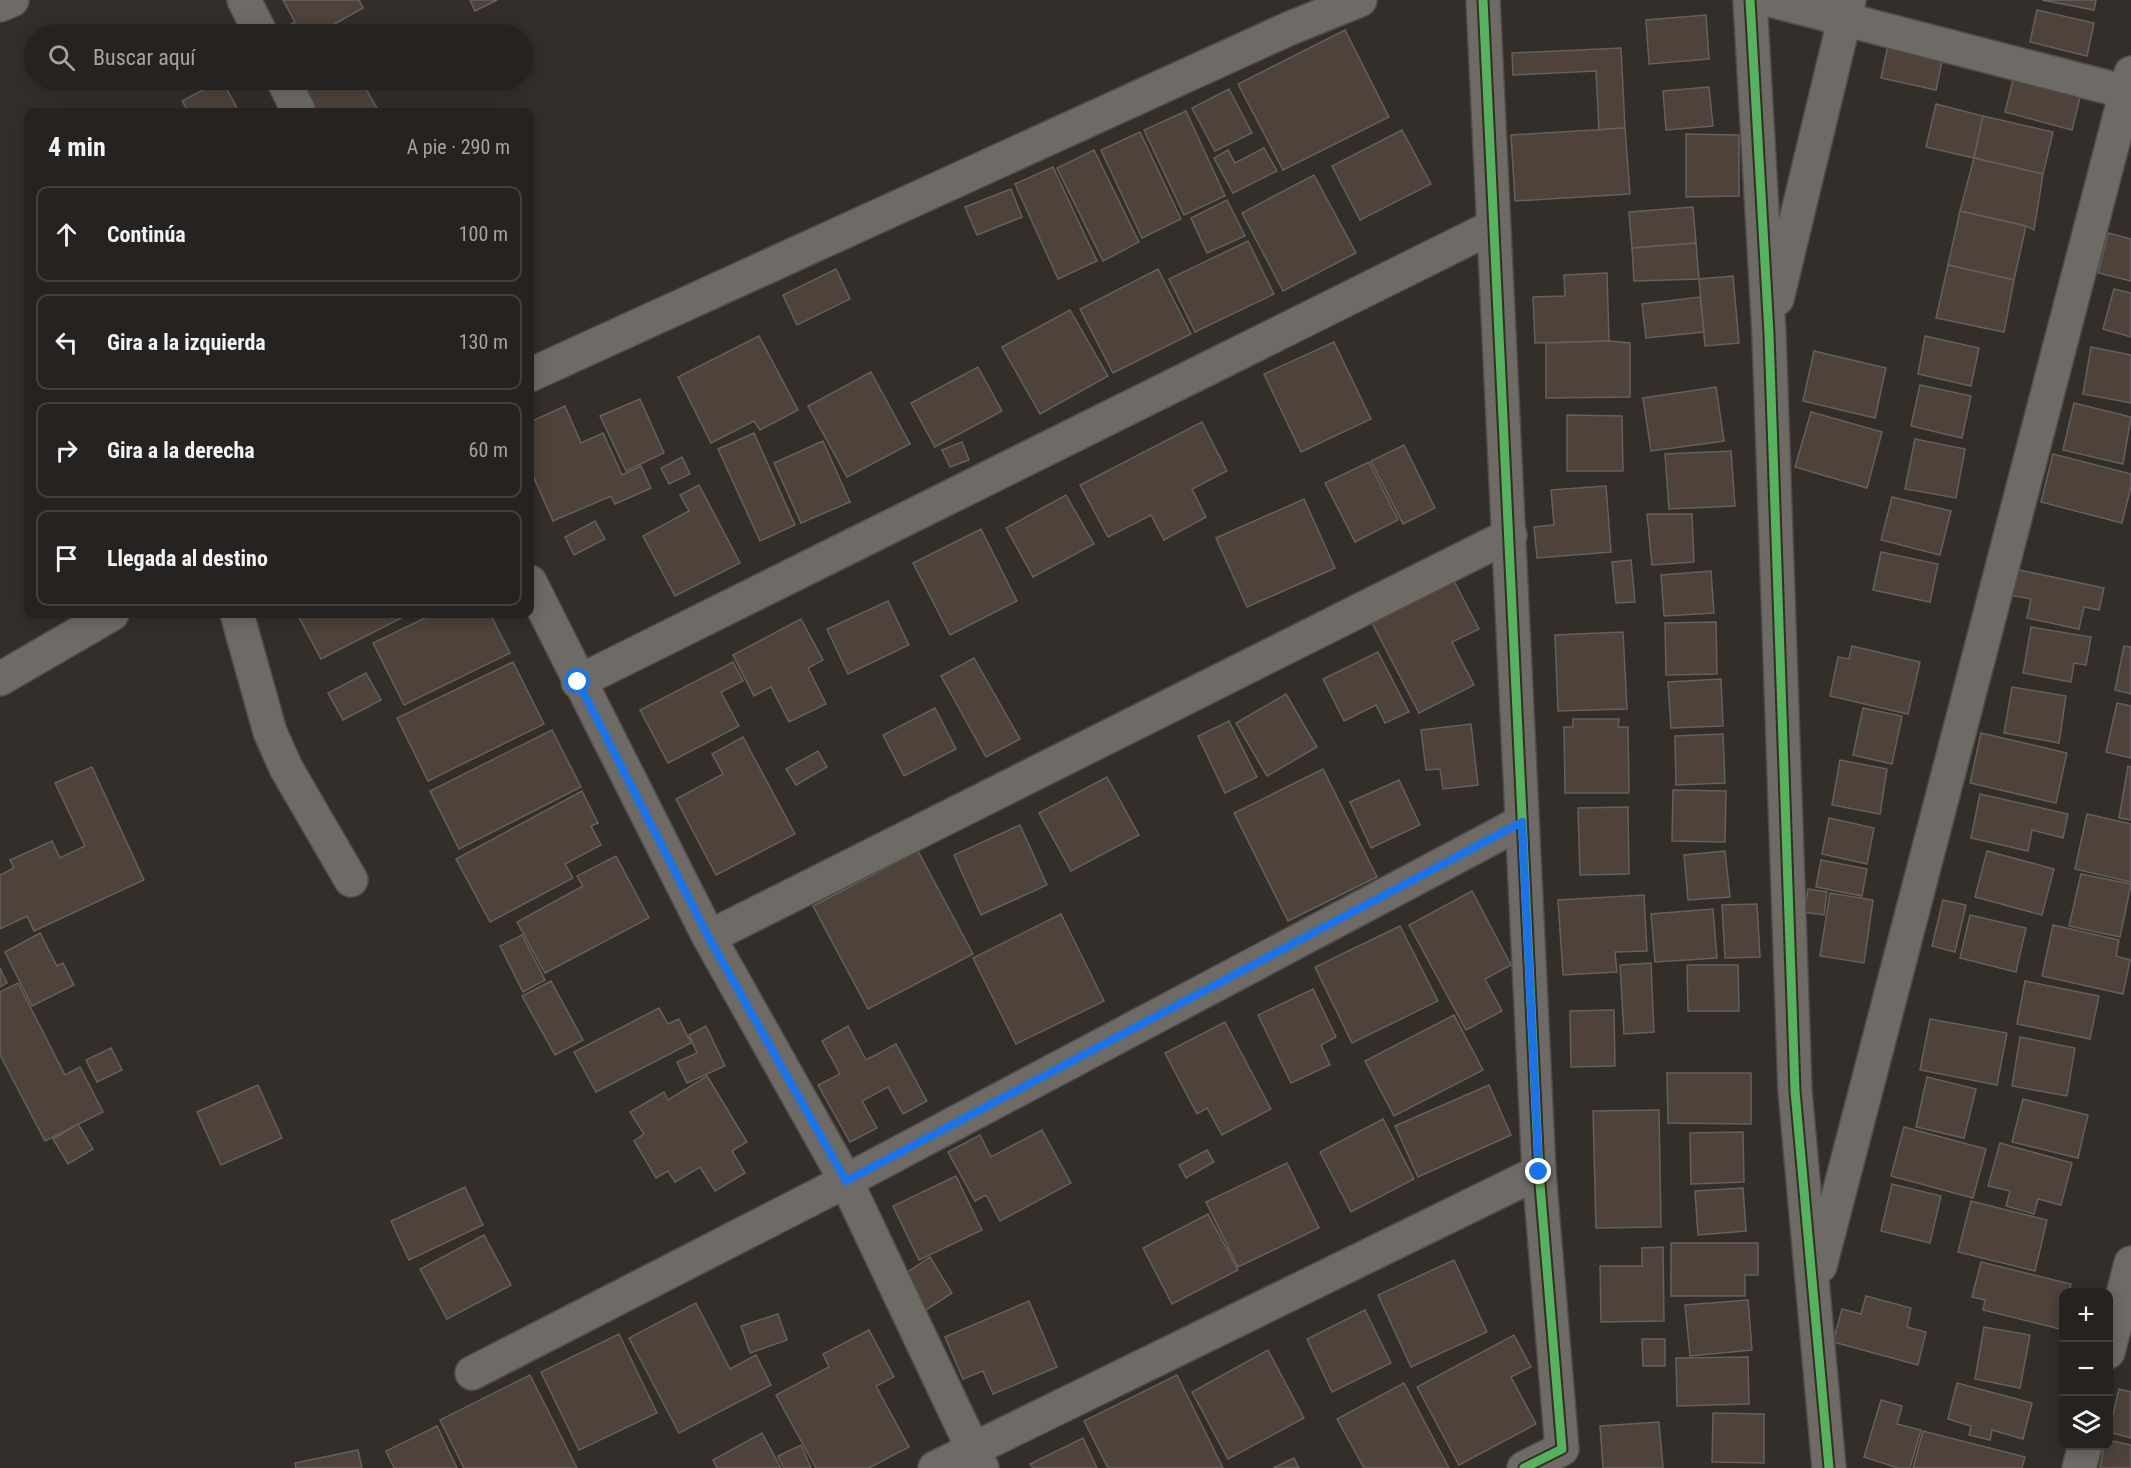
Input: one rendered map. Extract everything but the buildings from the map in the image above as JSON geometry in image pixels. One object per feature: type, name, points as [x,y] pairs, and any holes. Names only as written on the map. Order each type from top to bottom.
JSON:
[{"type":"street","points":[[0,5],[12,0]]},
{"type":"street","points":[[244,0],[256,24]]},
{"type":"street","points":[[534,373],[1288,29],[1360,0]]},
{"type":"street","points":[[1483,0],[1492,227],[1510,535],[1539,1172],[1563,1458],[1524,1468]]},
{"type":"street","points":[[1750,0],[1769,334],[1795,1091],[1829,1468]]},
{"type":"street","points":[[1770,0],[1847,9],[2129,88],[1814,1288]]},
{"type":"street","points":[[1769,334],[1847,9]]},
{"type":"street","points":[[288,90],[297,108]]},
{"type":"street","points":[[578,682],[1492,227]]},
{"type":"street","points":[[709,938],[1510,535]]},
{"type":"street","points":[[534,590],[578,682],[709,938],[846,1181],[977,1459]]},
{"type":"street","points":[[0,680],[105,618]]},
{"type":"street","points":[[238,618],[270,732],[291,777],[351,880]]},
{"type":"street","points":[[472,1373],[846,1181],[1522,822]]},
{"type":"street","points":[[934,1468],[977,1459],[1539,1172]]},
{"type":"street","points":[[2111,1342],[2131,1263]]},
{"type":"street","points":[[2079,1468],[2084,1450]]},
{"type":"cycle path","points":[[1483,0],[1539,1172],[1562,1449],[1524,1468]]},
{"type":"cycle path","points":[[1750,0],[1769,334],[1795,1091],[1829,1468]]},
{"type":"route","points":[[578,682],[709,938],[846,1181],[1522,822],[1539,1172]]}]
